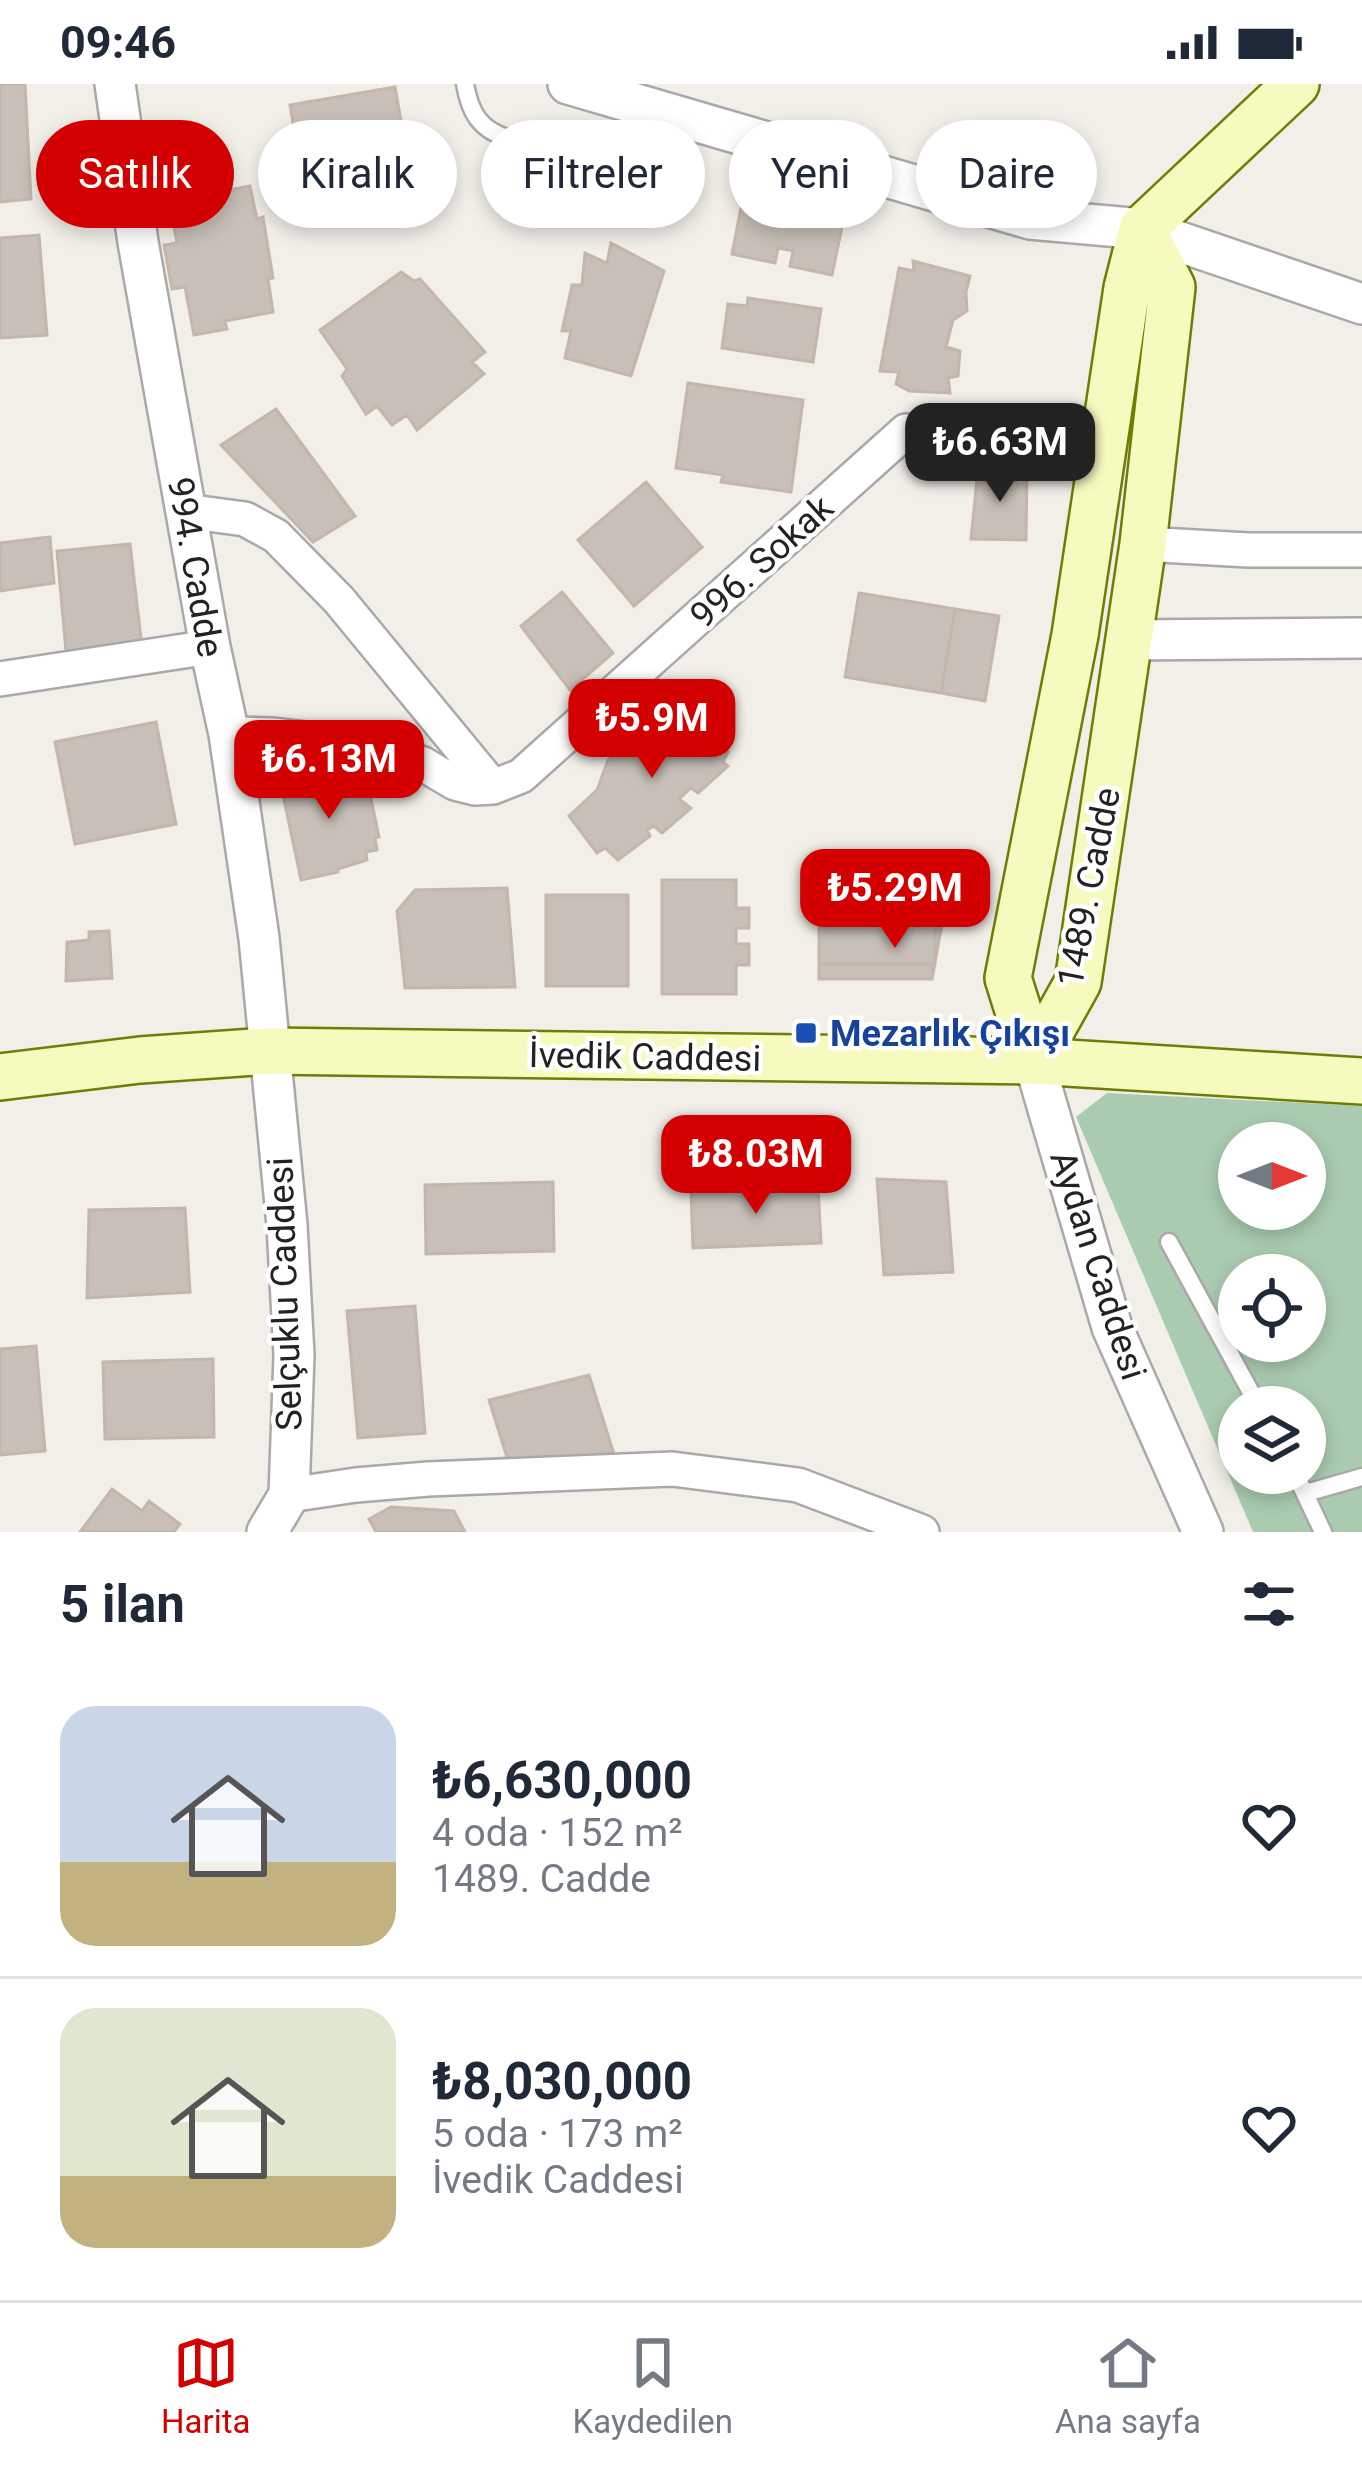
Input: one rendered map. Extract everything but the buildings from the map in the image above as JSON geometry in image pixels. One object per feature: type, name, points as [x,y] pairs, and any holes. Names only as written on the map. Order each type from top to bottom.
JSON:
[{"type":"main road","points":[[1142,229],[1296,84]]},
{"type":"main road","name":"1489. Cadde","points":[[1034,1061],[1078,982],[1143,544],[1172,287],[1142,229]]},
{"type":"main road","name":"1489. Cadde","points":[[1034,1061],[1008,978],[1075,635],[1127,289],[1142,229]]},
{"type":"main road","points":[[1075,635],[1129,640]]},
{"type":"main road","name":"İvedik Caddesi","points":[[0,1077],[268,1051],[1034,1061],[1362,1081]]},
{"type":"street","name":"994. Cadde","points":[[115,84],[185,511],[229,734],[259,938],[268,1051]]},
{"type":"street","points":[[568,84],[1030,218],[1142,229],[1362,304]]},
{"type":"street","name":"996. Sokak","points":[[493,788],[520,776],[906,431]]},
{"type":"street","points":[[185,511],[245,519],[276,536],[339,600],[493,788]]},
{"type":"street","points":[[1143,544],[1362,550]]},
{"type":"street","points":[[1129,640],[1362,638]]},
{"type":"street","points":[[0,679],[210,647]]},
{"type":"street","points":[[229,734],[375,747],[423,764],[455,783],[493,788]]},
{"type":"street","name":"Selçuklu Caddesi","points":[[267,1532],[289,1495],[293,1334],[287,1225],[268,1051]]},
{"type":"street","name":"Aydan Caddesi","points":[[1034,1061],[1112,1328],[1203,1532]]},
{"type":"street","points":[[289,1495],[428,1479],[672,1468],[798,1485],[922,1532]]},
{"type":"lane","points":[[466,84],[473,114],[493,134],[507,138],[633,132],[660,111]]},
{"type":"lane","points":[[1169,1242],[1248,1386]]},
{"type":"lane","points":[[1326,1487],[1362,1477]]},
{"type":"lane","points":[[1306,1494],[1323,1532]]},
{"type":"green space","points":[[1107,1093],[1362,1106],[1362,1532],[1253,1532],[1237,1494],[1326,1494],[1326,1386],[1218,1386],[1218,1450],[1076,1117]]},
{"type":"place","name":"Mezarlık Çıkışı","points":[[806,1033]]}]
